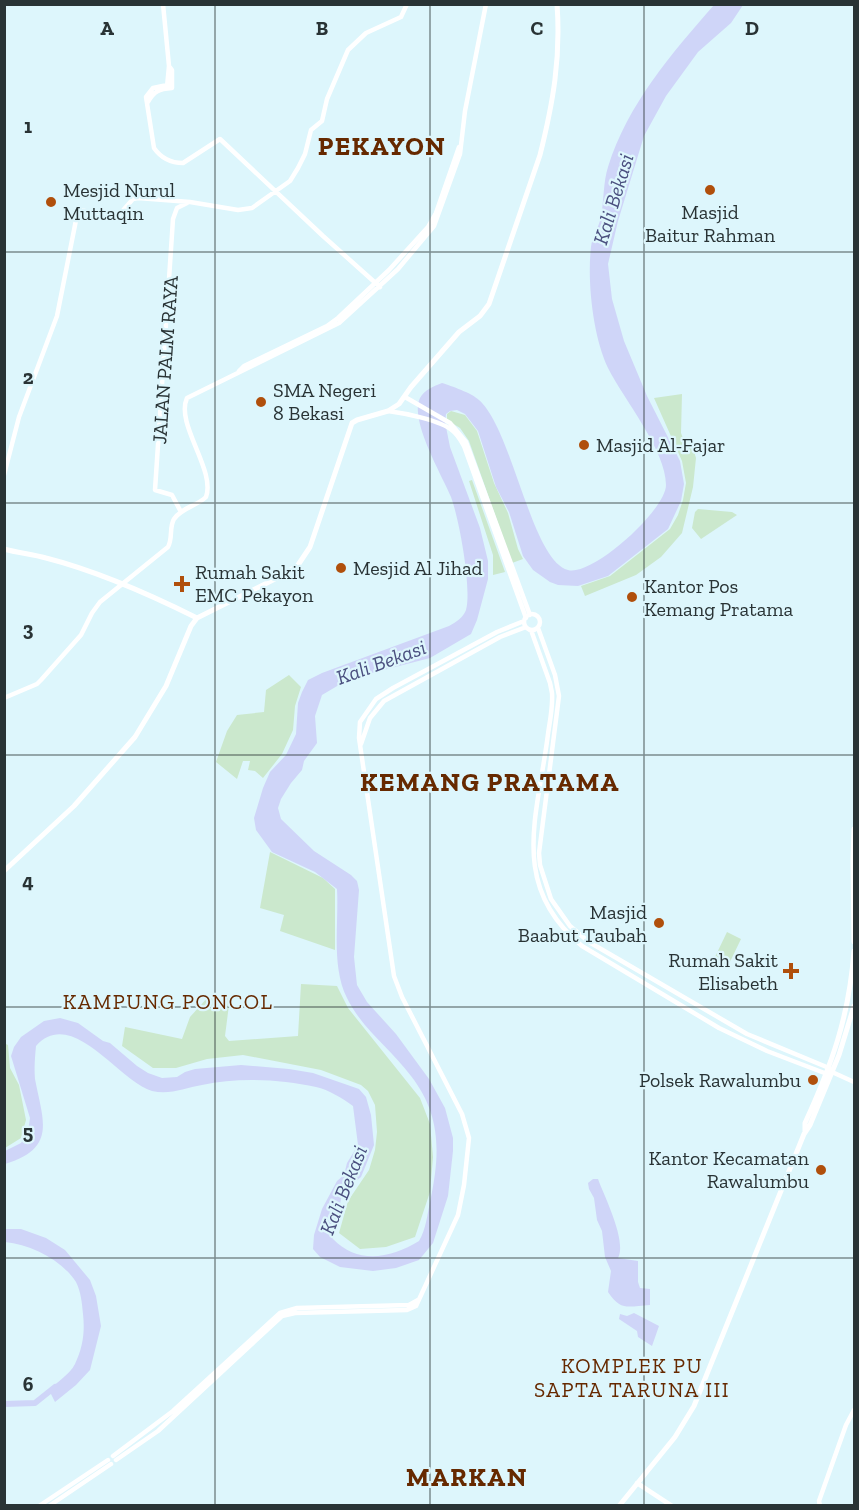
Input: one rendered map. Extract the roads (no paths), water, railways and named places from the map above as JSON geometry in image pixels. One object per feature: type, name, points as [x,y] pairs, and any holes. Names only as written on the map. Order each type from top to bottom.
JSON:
[{"type":"main road","points":[[4,871],[74,806],[135,737],[166,686],[183,642],[196,618],[281,576],[298,565],[315,533],[352,423],[361,418],[388,411],[399,404],[459,332],[487,308],[493,297],[540,155],[545,133],[559,56],[556,4]]},
{"type":"main road","points":[[4,549],[46,558],[122,585],[196,618]]},
{"type":"main road","points":[[855,829],[853,860],[855,942]]},
{"type":"main road","points":[[619,1506],[675,1437],[692,1412],[823,1089],[848,1006],[855,951]]},
{"type":"main road","points":[[827,1072],[855,1006]]},
{"type":"street","points":[[163,4],[169,86],[155,92],[148,104],[154,148],[158,154],[183,163],[220,139],[378,285]]},
{"type":"street","points":[[4,475],[19,417],[57,316],[78,210],[116,217],[134,198],[190,202],[226,209],[247,210],[252,208],[292,178],[305,154],[311,130],[322,121],[327,99],[348,50],[366,33],[401,17],[407,4]]},
{"type":"street","points":[[4,698],[37,684],[81,635],[96,608],[168,547],[174,520],[181,512],[206,497],[203,467],[191,434],[186,414],[186,400],[237,373],[244,366],[327,326],[398,269],[437,221],[456,167],[486,4]]},
{"type":"street","name":"JALAN PALM RAYA","points":[[181,512],[170,494],[155,490],[173,219],[177,208],[190,202]]},
{"type":"street","points":[[405,397],[450,423],[462,435],[469,447],[529,629],[550,683],[552,693],[532,848],[536,877],[550,913],[582,946],[719,1028],[793,1062],[855,1082]]},
{"type":"street","points":[[399,404],[409,414]]},
{"type":"street","points":[[388,411],[409,414],[453,430],[464,446],[527,618]]},
{"type":"street","points":[[308,1310],[407,1310],[415,1308],[460,1209],[469,1138],[462,1114],[396,982],[359,738],[360,722],[375,699],[527,618],[535,615],[539,619],[538,627],[560,696],[539,840],[540,865],[548,892],[560,914],[589,942],[706,1012],[770,1044],[823,1066],[827,1072]]},
{"type":"street","points":[[361,745],[370,718],[384,701],[500,638],[538,627]]},
{"type":"street","points":[[702,1018],[706,1012]]},
{"type":"street","points":[[719,1028],[723,1021]]},
{"type":"street","points":[[767,1051],[770,1044]]},
{"type":"street","points":[[793,1062],[796,1055]]},
{"type":"street","points":[[49,1506],[112,1460],[158,1431],[240,1352],[282,1317],[308,1310],[409,1305],[418,1300]]},
{"type":"street","points":[[820,1506],[819,1501],[846,1425],[855,1410]]},
{"type":"street","points":[[39,1506],[77,1478],[112,1460]]},
{"type":"street","points":[[637,1483],[672,1506]]},
{"type":"water","points":[[714,5],[743,5],[731,23],[698,52],[666,96],[644,136],[618,221],[608,264],[612,299],[624,341],[647,396],[680,461],[684,484],[681,501],[668,529],[608,576],[578,586],[558,585],[550,582],[533,570],[523,556],[509,512],[496,487],[478,431],[465,414],[457,410],[450,411],[446,414],[445,422],[450,447],[480,528],[488,561],[488,579],[471,634],[430,658],[349,679],[322,695],[315,716],[317,743],[304,761],[302,770],[281,799],[278,808],[281,819],[314,851],[357,881],[359,890],[354,957],[357,985],[367,1002],[396,1034],[429,1079],[445,1108],[453,1138],[453,1151],[448,1196],[433,1243],[419,1260],[396,1268],[373,1271],[340,1267],[320,1257],[313,1249],[314,1235],[322,1209],[337,1181],[344,1175],[347,1163],[358,1145],[353,1106],[335,1095],[321,1088],[302,1084],[259,1080],[216,1082],[171,1092],[152,1091],[139,1085],[80,1040],[65,1035],[50,1036],[36,1046],[35,1079],[43,1120],[42,1131],[33,1150],[5,1164],[5,1151],[21,1143],[28,1132],[30,1118],[11,1056],[14,1047],[21,1037],[44,1021],[60,1018],[78,1023],[103,1041],[110,1043],[137,1066],[162,1078],[177,1077],[195,1069],[241,1065],[313,1073],[359,1089],[366,1097],[371,1115],[374,1145],[361,1177],[344,1191],[337,1220],[331,1232],[333,1239],[353,1253],[364,1256],[397,1252],[419,1241],[426,1222],[436,1168],[436,1136],[428,1106],[411,1076],[369,1029],[347,998],[342,986],[337,959],[337,889],[315,872],[272,852],[256,830],[254,818],[270,772],[286,755],[296,734],[298,703],[308,680],[449,626],[461,618],[466,610],[466,571],[458,521],[451,497],[428,448],[419,420],[420,398],[427,391],[442,383],[467,392],[479,400],[491,416],[502,438],[543,543],[555,561],[568,570],[579,569],[610,553],[641,525],[663,496],[666,485],[659,456],[608,368],[598,341],[592,309],[591,247],[601,217],[608,167],[627,122],[652,81]]},
{"type":"water","points":[[593,1179],[598,1179],[614,1219],[620,1241],[618,1258],[638,1261],[638,1282],[640,1288],[650,1289],[650,1305],[631,1307],[621,1305],[608,1292],[611,1271],[605,1257],[602,1231],[597,1220],[594,1198],[589,1189],[588,1183]]},
{"type":"water","points":[[5,1229],[21,1229],[46,1238],[65,1250],[90,1280],[96,1296],[101,1326],[90,1370],[55,1402],[49,1390],[73,1368],[82,1345],[84,1321],[79,1290],[70,1274],[45,1254],[25,1246],[5,1242]]},
{"type":"water","points":[[634,1313],[659,1326],[652,1346],[638,1337],[637,1331],[619,1319],[620,1314],[627,1316]]},
{"type":"waterway","name":"Kali Bekasi","points":[[4,1404],[35,1403],[55,1387]]},
{"type":"place","name":"Masjid Baitur Rahman","points":[[710,190]]},
{"type":"place","name":"Mesjid Nurul Muttaqin","points":[[51,202]]},
{"type":"place","name":"SMA Negeri 8 Bekasi","points":[[261,402]]},
{"type":"place","name":"Masjid Al-Fajar","points":[[584,445]]},
{"type":"place","name":"Mesjid Al Jihad","points":[[341,568]]},
{"type":"place","name":"Rumah Sakit EMC Pekayon","points":[[182,584]]},
{"type":"place","name":"Kantor Pos Kemang Pratama","points":[[632,597]]},
{"type":"place","name":"Masjid Baabut Taubah","points":[[659,923]]},
{"type":"place","name":"Rumah Sakit Elisabeth","points":[[791,971]]},
{"type":"place","name":"Polsek Rawalumbu","points":[[813,1080]]},
{"type":"place","name":"Kantor Kecamatan Rawalumbu","points":[[821,1170]]},
{"type":"district","name":"PEKAYON","points":[[382,146]]},
{"type":"district","name":"KEMANG PRATAMA","points":[[490,782]]},
{"type":"district","name":"KAMPUNG PONCOL","points":[[168,1001]]},
{"type":"district","name":"KOMPLEK PU SAPTA TARUNA III","points":[[632,1377]]},
{"type":"district","name":"MARKAN","points":[[467,1477]]}]
